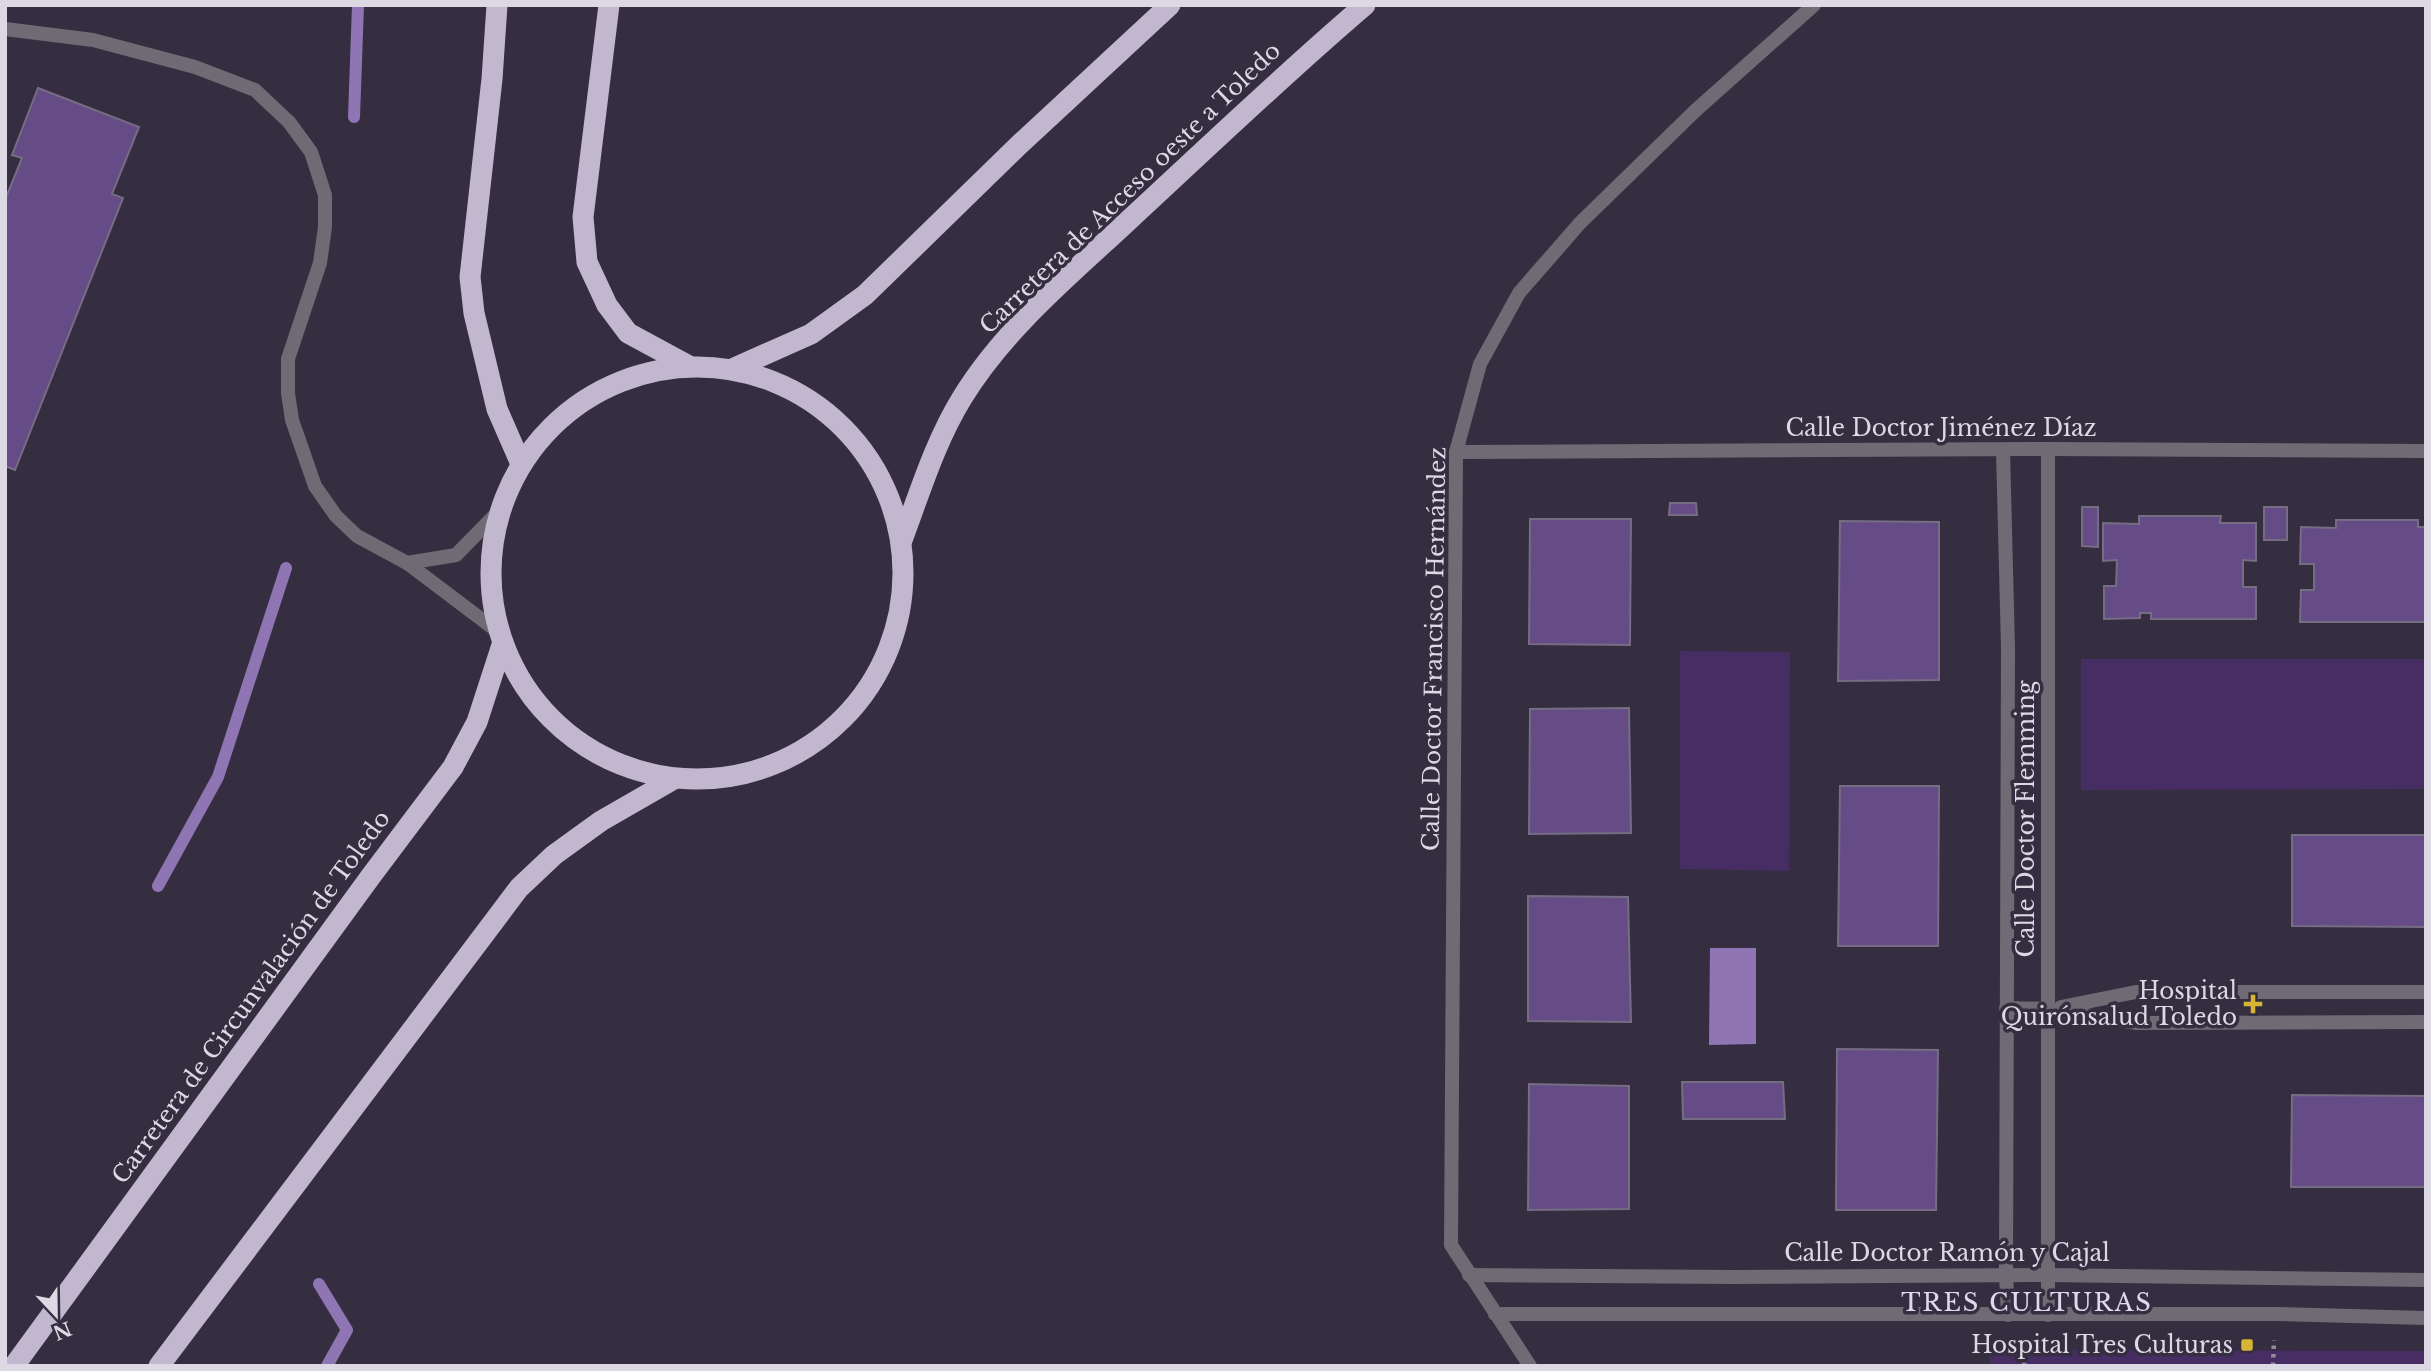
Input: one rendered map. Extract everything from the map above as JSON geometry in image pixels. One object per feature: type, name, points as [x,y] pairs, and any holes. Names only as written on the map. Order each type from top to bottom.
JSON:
[{"type":"highway","points":[[497,5],[492,79],[470,277],[476,324],[497,409],[521,464]]},
{"type":"highway","name":"Carretera de Circunvalación de Toledo","points":[[609,5],[583,217],[587,262],[607,305],[628,333],[689,366]]},
{"type":"highway","points":[[732,369],[811,334],[865,295],[1020,144],[1170,5]]},
{"type":"highway","name":"Carretera de Acceso oeste a Toledo","points":[[902,540],[939,439],[962,397],[1004,340],[1057,287],[1301,60],[1365,5]]},
{"type":"highway","name":"Carretera de Circunvalación de Toledo","points":[[689,366],[732,369],[793,390],[845,427],[882,480],[902,540],[902,603],[883,664],[847,716],[797,755],[738,776],[674,779],[619,765],[569,737],[529,696],[500,638],[490,591],[491,550],[500,510],[521,464],[552,425],[593,395],[639,375],[689,366]]},
{"type":"highway","name":"Carretera de Circunvalación de Toledo","points":[[14,1366],[453,766],[477,722],[500,638]]},
{"type":"highway","name":"Carretera de Circunvalación de Toledo","points":[[159,1366],[519,888],[554,855],[601,821],[674,779]]},
{"type":"street","name":"Calle Doctor Francisco Hernández","points":[[1530,1366],[1451,1245],[1456,452],[1480,364],[1519,293],[1580,223],[1696,110],[1814,5]]},
{"type":"street","points":[[5,29],[93,40],[195,67],[255,90],[289,122],[311,152],[325,195],[325,227],[320,264],[288,359],[288,393],[292,420],[315,486],[336,516],[357,536],[407,563],[500,638]]},
{"type":"street","name":"Calle Doctor Jiménez Díaz","points":[[1456,452],[2048,449],[2426,451]]},
{"type":"street","name":"Calle Doctor Flemming","points":[[2048,449],[2048,1315]]},
{"type":"street","name":"Calle Doctor Flemming","points":[[2003,450],[2008,648],[2008,1315]]},
{"type":"street","points":[[407,563],[456,555],[500,510]]},
{"type":"street","points":[[2049,1009],[2136,992],[2426,992]]},
{"type":"street","points":[[2006,1008],[2049,1009],[2137,1023],[2426,1022]]},
{"type":"street","name":"Calle Doctor Ramón y Cajal","points":[[1469,1275],[2047,1275],[2426,1280]]},
{"type":"street","points":[[1495,1314],[2276,1314],[2426,1318]]},
{"type":"shaded area","points":[[1680,651],[1790,652],[1789,871],[1680,869]]},
{"type":"shaded area","points":[[2081,659],[2426,659],[2426,789],[2081,790]]},
{"type":"shaded area","points":[[1710,948],[1756,948],[1756,1044],[1709,1045]]},
{"type":"shaded area","points":[[1990,1350],[2426,1351],[2426,1366],[1990,1366]]},
{"type":"building","points":[[38,88],[139,127],[112,194],[123,198],[15,470],[5,466],[5,200],[22,158],[12,155]]},
{"type":"building","points":[[1670,503],[1696,503],[1697,515],[1669,515]]},
{"type":"building","points":[[2082,507],[2098,507],[2098,547],[2082,546]]},
{"type":"building","points":[[2264,507],[2287,507],[2287,540],[2264,540]]},
{"type":"building","points":[[2139,516],[2221,516],[2220,523],[2256,523],[2256,561],[2243,560],[2243,587],[2256,587],[2256,619],[2151,619],[2151,613],[2140,613],[2140,618],[2104,619],[2104,586],[2116,586],[2117,560],[2103,561],[2103,523],[2139,524]]},
{"type":"building","points":[[1530,519],[1631,519],[1630,645],[1529,644]]},
{"type":"building","points":[[2336,520],[2418,520],[2418,527],[2426,527],[2426,622],[2300,622],[2301,590],[2314,590],[2314,564],[2300,564],[2301,527],[2336,528]]},
{"type":"building","points":[[1840,521],[1939,522],[1939,680],[1838,681]]},
{"type":"building","points":[[1629,708],[1631,833],[1529,834],[1530,709]]},
{"type":"building","points":[[1840,786],[1939,786],[1938,946],[1838,946]]},
{"type":"building","points":[[2292,835],[2426,835],[2426,927],[2292,926]]},
{"type":"building","points":[[1528,896],[1628,897],[1631,1022],[1528,1021]]},
{"type":"building","points":[[1837,1049],[1938,1050],[1936,1210],[1836,1210]]},
{"type":"building","points":[[1682,1082],[1783,1082],[1785,1119],[1683,1119]]},
{"type":"building","points":[[1529,1084],[1629,1086],[1629,1209],[1528,1210]]},
{"type":"building","points":[[2292,1095],[2426,1096],[2426,1187],[2291,1187]]},
{"type":"waterway","points":[[354,117],[358,5]]},
{"type":"waterway","points":[[158,886],[218,777],[286,568]]},
{"type":"waterway","points":[[319,1284],[347,1330],[327,1366]]},
{"type":"place","name":"Hospital Quirónsalud Toledo","points":[[2253,1004]]},
{"type":"place","name":"Hospital Tres Culturas","points":[[2247,1345]]},
{"type":"district","name":"TRES CULTURAS","points":[[2027,1303]]}]
